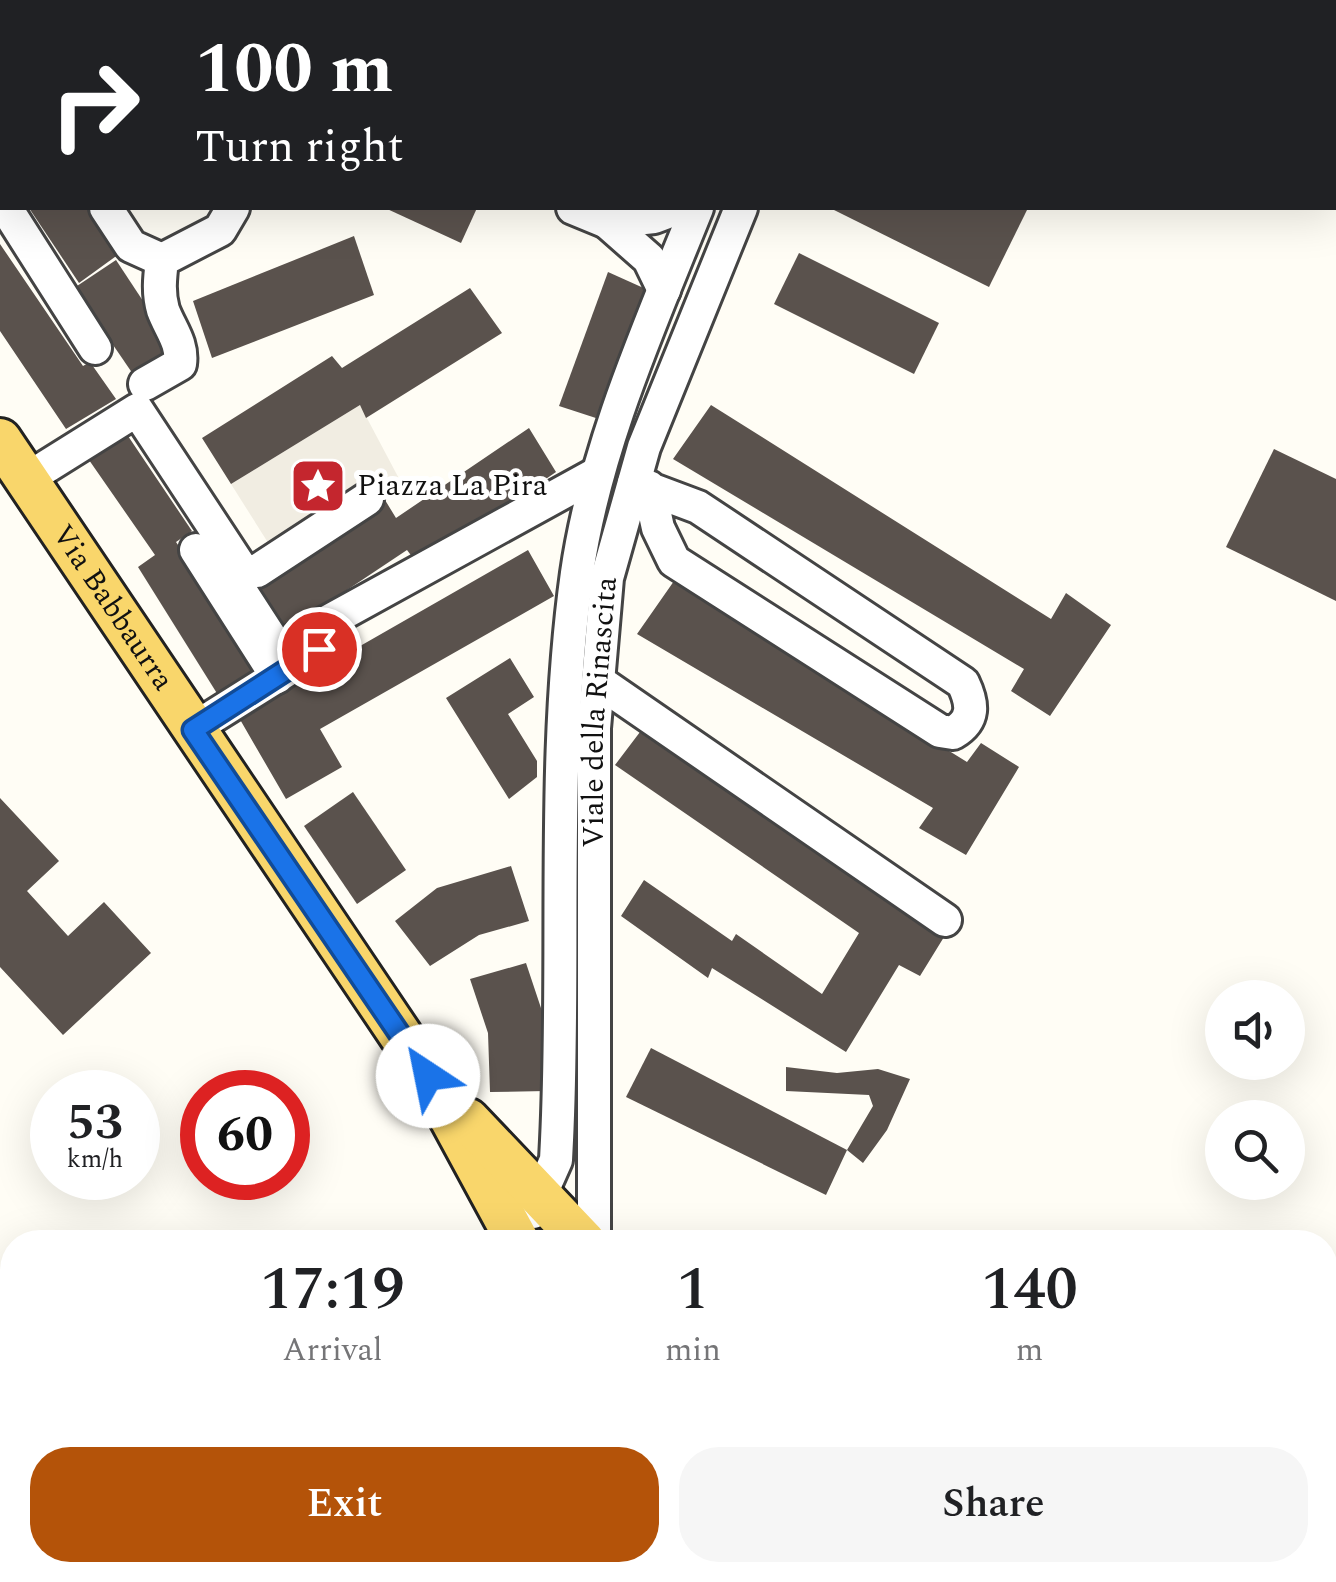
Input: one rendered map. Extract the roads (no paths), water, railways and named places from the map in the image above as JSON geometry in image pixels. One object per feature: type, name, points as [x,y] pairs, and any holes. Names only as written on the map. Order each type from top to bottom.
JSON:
[{"type":"main road","name":"Via Babbaurra","points":[[0,440],[428,1076]]},
{"type":"main road","points":[[428,1076],[549,1230]]},
{"type":"main road","points":[[428,1076],[486,1140],[549,1230]]},
{"type":"street","points":[[107,210],[131,246],[162,260]]},
{"type":"street","points":[[162,260],[220,230],[232,210]]},
{"type":"street","points":[[578,210],[607,222],[650,259],[664,290]]},
{"type":"street","points":[[607,222],[654,217],[673,210]]},
{"type":"street","name":"Viale della Rinascita","points":[[550,1230],[558,1114],[565,709],[577,572],[598,473],[696,210]]},
{"type":"street","name":"Viale della Rinascita","points":[[550,1230],[607,578],[641,485],[644,447],[740,210]]},
{"type":"street","points":[[13,219],[95,348]]},
{"type":"street","points":[[145,384],[180,364],[182,350],[163,309],[159,283],[162,260]]},
{"type":"street","points":[[25,480],[136,410],[244,572]]},
{"type":"street","points":[[367,499],[256,571],[232,578],[278,649],[598,473]]},
{"type":"street","points":[[641,485],[698,507],[963,683],[971,709],[964,727],[953,734],[940,731],[674,561],[641,485]]},
{"type":"street","points":[[196,550],[277,677]]},
{"type":"street","points":[[193,730],[319,649]]},
{"type":"street","points":[[598,681],[944,920]]},
{"type":"street","points":[[486,1140],[506,1148],[535,1145],[546,1137],[558,1114]]},
{"type":"place","name":"Piazza La Pira","points":[[318,486]]}]
